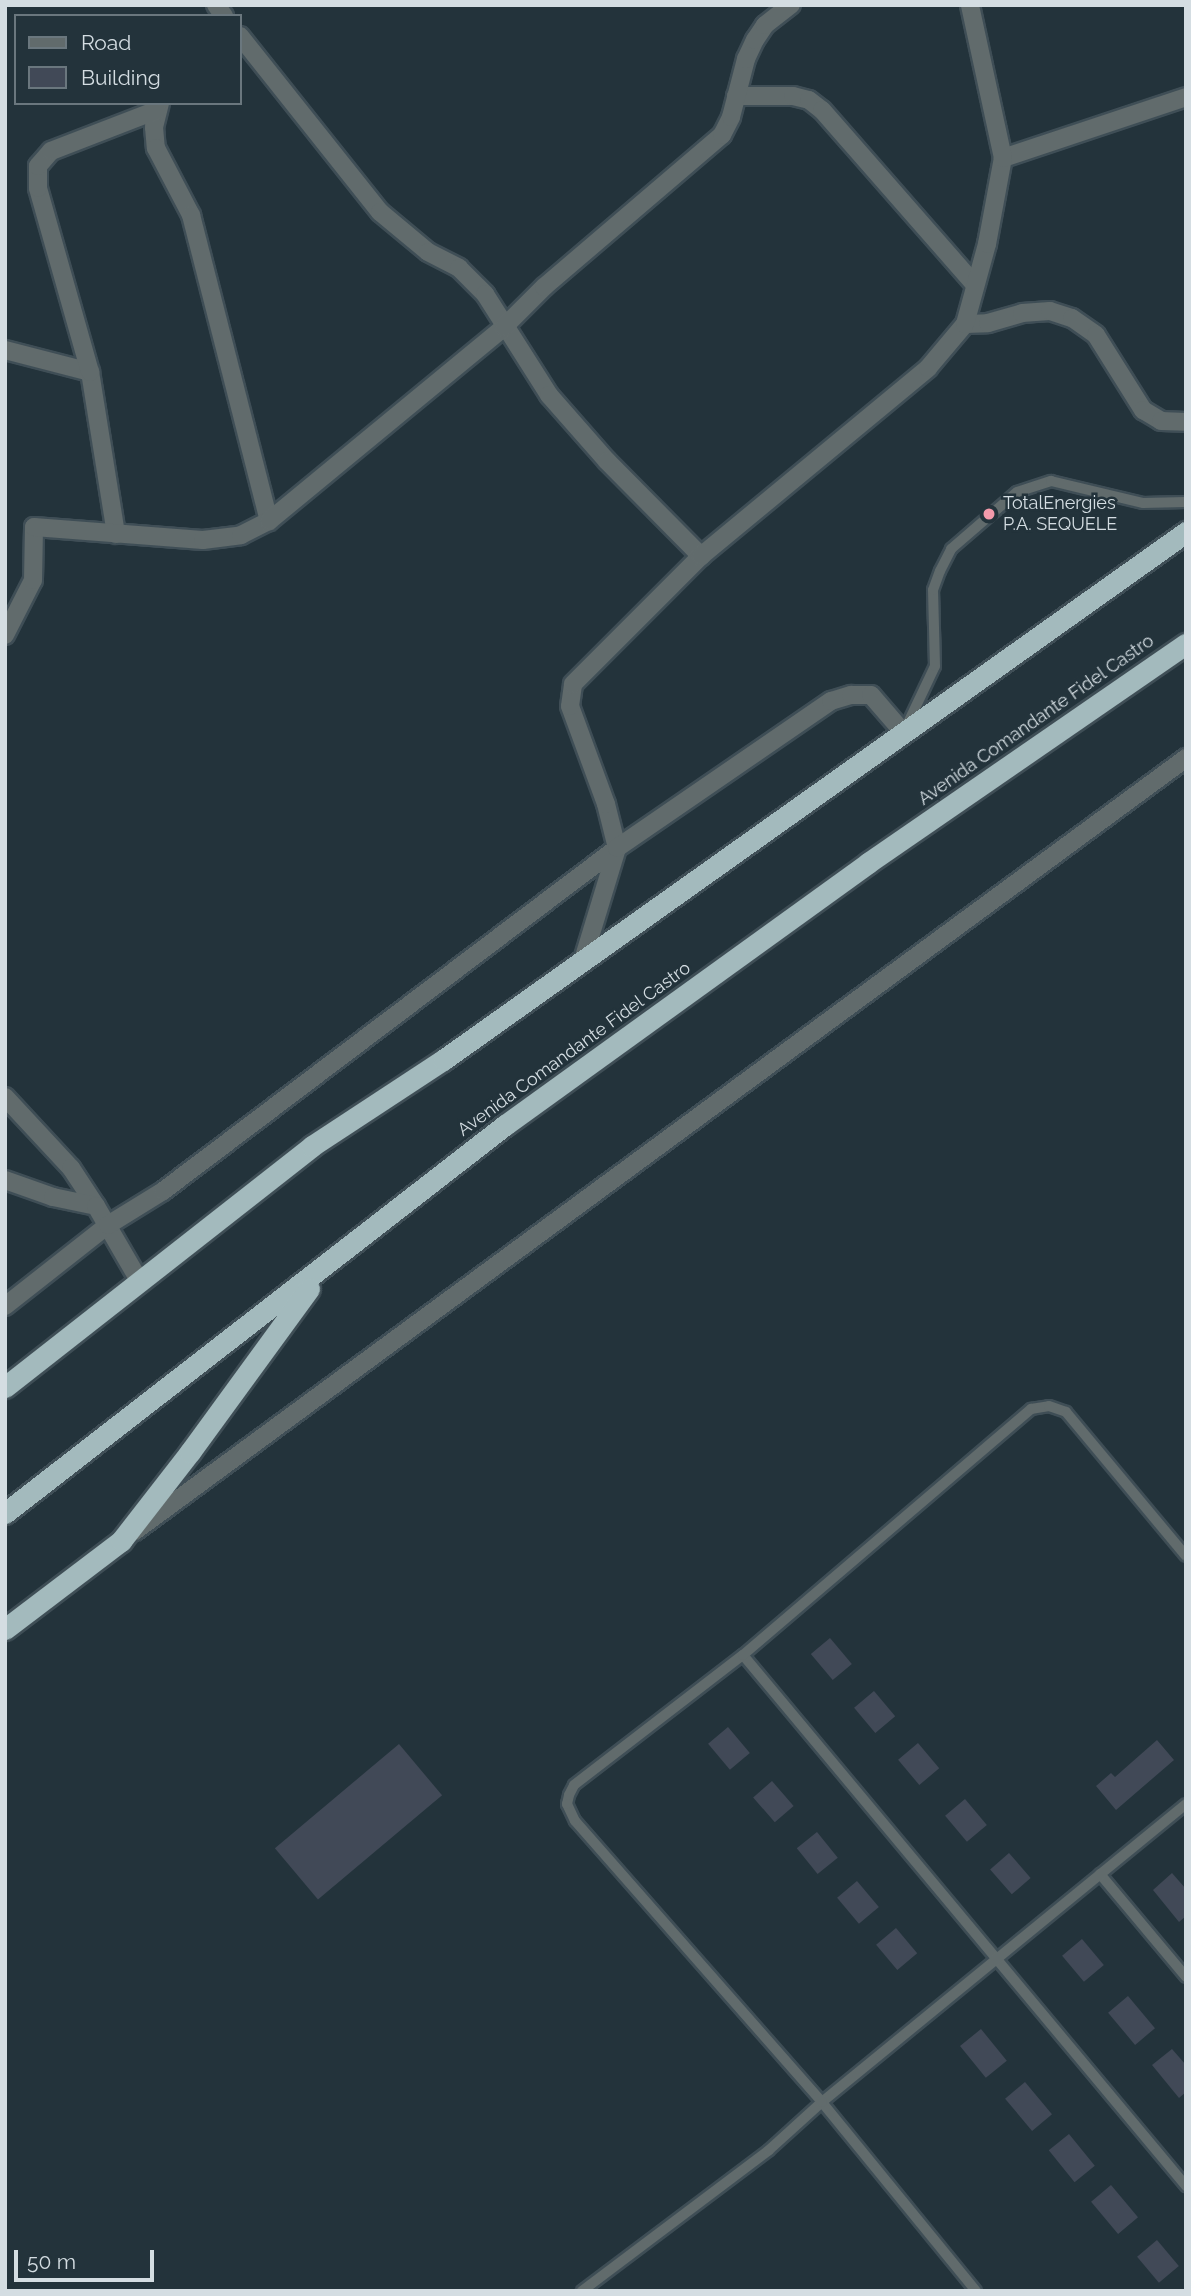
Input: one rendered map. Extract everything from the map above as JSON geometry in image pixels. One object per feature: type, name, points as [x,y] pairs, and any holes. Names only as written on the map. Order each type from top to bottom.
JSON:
[{"type":"highway","points":[[5,1387],[312,1146],[443,1060],[1186,532]]},
{"type":"highway","name":"Avenida Comandante Fidel Castro","points":[[5,1513],[323,1269],[505,1125],[868,863],[1186,644]]},
{"type":"highway","points":[[5,1629],[121,1541],[190,1452],[323,1269]]},
{"type":"street","points":[[5,635],[33,580],[34,527],[203,540],[241,536],[268,521],[505,327],[544,287],[722,135],[731,117],[755,40],[765,26],[791,5]]},
{"type":"street","points":[[583,960],[617,848],[606,804],[570,706],[573,684],[701,556],[928,368],[965,324],[987,244],[1003,158],[970,5]]},
{"type":"street","points":[[242,39],[380,212],[428,252],[458,268],[485,294],[549,395],[607,461],[701,556]]},
{"type":"street","points":[[736,96],[793,96],[809,100],[821,110],[975,285]]},
{"type":"street","points":[[1003,158],[1186,97]]},
{"type":"street","points":[[158,106],[153,127],[156,148],[191,215],[268,521]]},
{"type":"street","points":[[116,534],[90,372],[38,188],[38,166],[51,151],[158,106]]},
{"type":"street","points":[[965,324],[988,323],[1022,313],[1050,311],[1072,318],[1097,335],[1143,410],[1161,421],[1186,422]]},
{"type":"street","points":[[5,350],[90,372]]},
{"type":"street","points":[[5,1306],[108,1225],[163,1191],[617,848],[831,701],[851,695],[871,695],[903,732]]},
{"type":"street","points":[[121,1541],[1186,758]]},
{"type":"street","points":[[5,1097],[71,1168],[108,1225],[140,1282]]},
{"type":"street","points":[[5,1180],[52,1197],[96,1206]]},
{"type":"lane","points":[[903,732],[936,666],[933,590],[940,571],[951,549],[1017,492],[1051,481],[1143,503],[1186,502]]},
{"type":"lane","points":[[976,2291],[822,2102],[575,1821],[567,1804],[575,1785],[743,1655],[1031,1409],[1049,1406],[1066,1412],[1186,1556]]},
{"type":"lane","points":[[743,1655],[1186,2186]]},
{"type":"lane","points":[[582,2291],[769,2150],[822,2102],[1186,1804]]},
{"type":"lane","points":[[1100,1874],[1186,1978]]},
{"type":"building","points":[[830,1638],[852,1664],[833,1680],[811,1654]]},
{"type":"building","points":[[874,1691],[895,1716],[875,1733],[854,1708]]},
{"type":"building","points":[[728,1727],[750,1753],[730,1770],[708,1744]]},
{"type":"building","points":[[1157,1740],[1174,1760],[1116,1810],[1096,1786],[1111,1773],[1115,1777]]},
{"type":"building","points":[[918,1743],[939,1768],[919,1785],[898,1760]]},
{"type":"building","points":[[399,1744],[442,1795],[318,1899],[275,1848]]},
{"type":"building","points":[[772,1781],[794,1806],[775,1822],[753,1797]]},
{"type":"building","points":[[965,1799],[987,1825],[967,1842],[945,1816]]},
{"type":"building","points":[[817,1832],[838,1858],[818,1874],[797,1848]]},
{"type":"building","points":[[1009,1853],[1031,1878],[1012,1894],[990,1869]]},
{"type":"building","points":[[1172,1873],[1186,1889],[1186,1916],[1179,1922],[1153,1890]]},
{"type":"building","points":[[857,1881],[879,1907],[859,1924],[837,1898]]},
{"type":"building","points":[[896,1928],[917,1953],[897,1970],[876,1945]]},
{"type":"building","points":[[1082,1939],[1104,1965],[1084,1982],[1062,1956]]},
{"type":"building","points":[[1128,1996],[1155,2028],[1135,2045],[1108,2013]]},
{"type":"building","points":[[981,2029],[1007,2061],[986,2078],[960,2046]]},
{"type":"building","points":[[1172,2049],[1186,2065],[1186,2092],[1179,2098],[1152,2065]]},
{"type":"building","points":[[1025,2082],[1052,2114],[1032,2131],[1005,2099]]},
{"type":"building","points":[[1069,2134],[1095,2166],[1075,2182],[1049,2150]]},
{"type":"building","points":[[1111,2185],[1138,2217],[1118,2234],[1091,2202]]},
{"type":"building","points":[[1157,2240],[1179,2266],[1159,2283],[1137,2257]]},
{"type":"place","name":"TotalEnergies P.A. SEQUELE","points":[[989,514]]}]
